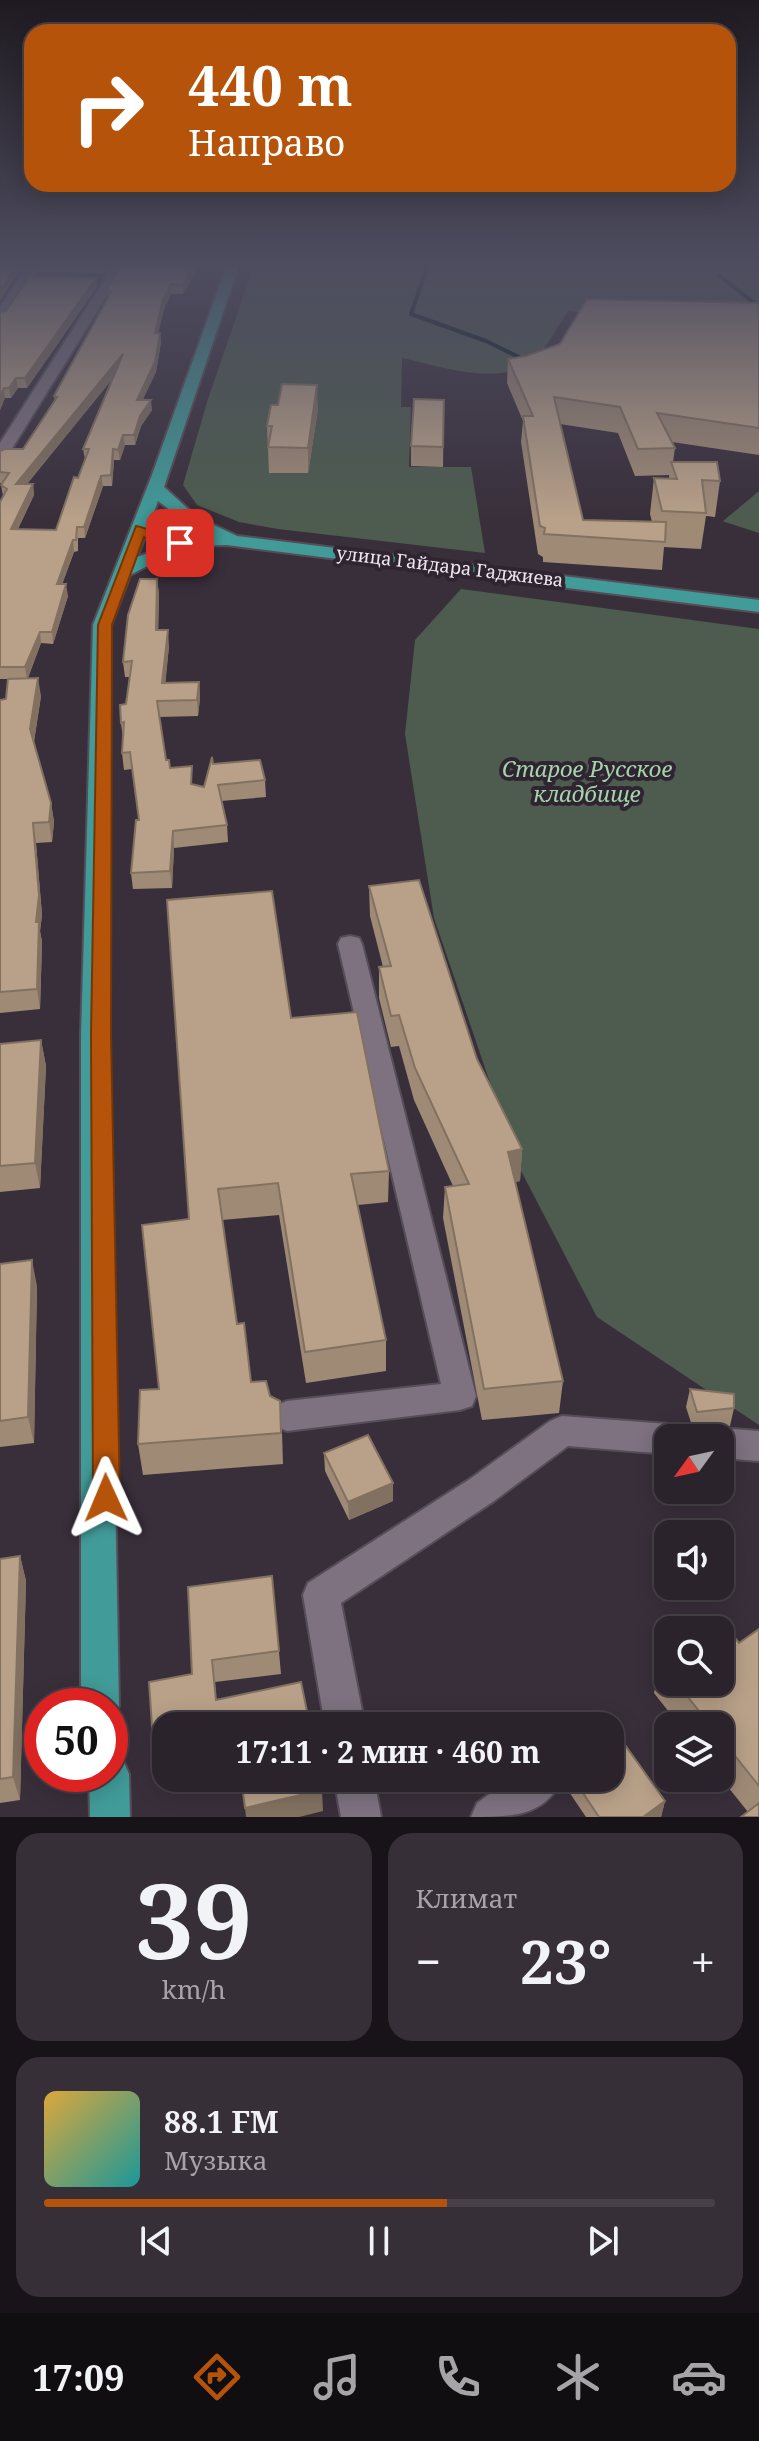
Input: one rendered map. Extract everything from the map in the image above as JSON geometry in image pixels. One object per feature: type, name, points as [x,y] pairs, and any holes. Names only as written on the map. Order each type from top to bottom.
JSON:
[{"type":"main road","points":[[100,1688],[94,1035],[102,625],[157,489],[205,350]]},
{"type":"main road","points":[[109,1688],[101,1034],[105,625],[205,350]]},
{"type":"main road","name":"улица Гайдара Гаджиева","points":[[157,489],[172,505],[215,538],[759,605]]},
{"type":"main road","points":[[140,528],[167,542],[215,538]]},
{"type":"main road","points":[[123,572],[149,558],[215,538]]},
{"type":"main road","points":[[101,1792],[101,1817]]},
{"type":"main road","points":[[109,1792],[110,1817]]},
{"type":"street","points":[[0,455],[63,350]]},
{"type":"street","points":[[287,1416],[460,1396],[350,944]]},
{"type":"street","points":[[342,1712],[321,1595],[482,1490],[562,1431],[654,1438]]},
{"type":"street","points":[[734,1444],[759,1446]]},
{"type":"street","points":[[357,1792],[361,1817]]},
{"type":"street","points":[[491,1817],[526,1792]]},
{"type":"green space","points":[[225,350],[542,350],[523,367],[490,374],[453,370],[402,358],[401,407],[411,407],[409,467],[471,467],[485,553],[278,529],[239,522],[197,505],[183,485]]},
{"type":"green space","points":[[759,491],[759,533],[722,521],[723,521]]},
{"type":"green space","name":"Старое Русское кладбище","points":[[461,589],[759,629],[759,1425],[597,1317],[518,1165],[434,918],[405,734],[415,640]]},
{"type":"building","points":[[0,350],[45,350],[25,378],[16,378],[9,388],[4,388],[0,397]]},
{"type":"building","points":[[79,350],[157,350],[155,362],[137,400],[151,400],[140,416],[134,435],[123,435],[118,450],[113,449],[111,475],[101,476],[84,527],[77,527],[76,540],[73,540],[57,584],[66,584],[52,632],[40,632],[25,667],[0,667],[0,502],[7,489],[1,485],[9,473],[0,472],[0,451],[23,449],[57,397],[54,396]],"holes":[[[123,354],[83,449],[89,449],[78,478],[74,477],[56,530],[11,529],[33,484],[16,484]]]},
{"type":"building","points":[[544,350],[759,350],[759,428],[657,413],[675,448],[638,449],[620,407],[554,397],[583,520],[666,522],[665,542],[544,534],[545,528],[540,526],[523,416],[533,416],[508,359]]},
{"type":"building","points":[[282,384],[317,385],[308,448],[268,447],[272,426],[267,426],[271,405],[278,405]]},
{"type":"building","points":[[414,399],[444,400],[443,447],[411,446]]},
{"type":"building","points":[[671,462],[717,462],[720,481],[702,480],[706,513],[662,511],[654,478],[677,479]]},
{"type":"building","points":[[140,579],[157,579],[156,630],[168,630],[162,683],[199,682],[197,700],[157,701],[166,760],[169,760],[170,768],[192,766],[191,784],[204,787],[212,757],[213,764],[260,760],[265,780],[218,785],[227,825],[173,831],[170,871],[131,873],[136,820],[139,820],[130,752],[122,753],[124,722],[121,723],[120,705],[126,704],[132,661],[123,662],[128,615]]},
{"type":"building","points":[[38,678],[30,729],[51,803],[49,822],[33,823],[39,895],[36,922],[39,922],[37,989],[0,992],[0,700],[6,699],[8,679]]},
{"type":"building","points":[[419,880],[477,1059],[522,1149],[508,1152],[563,1381],[484,1389],[445,1187],[469,1184],[415,1068],[399,1015],[391,1016],[379,967],[391,966],[369,886]]},
{"type":"building","points":[[272,891],[291,1018],[357,1012],[389,1171],[351,1174],[386,1340],[305,1352],[278,1183],[218,1189],[237,1324],[244,1323],[251,1382],[266,1381],[270,1396],[280,1401],[281,1433],[138,1444],[140,1390],[159,1389],[142,1225],[189,1219],[167,900]]},
{"type":"building","points":[[41,1040],[35,1163],[0,1166],[0,1044]]},
{"type":"building","points":[[32,1260],[28,1417],[0,1421],[0,1264]]},
{"type":"building","points":[[690,1389],[734,1394],[734,1408],[697,1412]]},
{"type":"building","points":[[368,1435],[393,1483],[348,1502],[324,1453]]},
{"type":"building","points":[[20,1556],[13,1777],[0,1779],[0,1559]]},
{"type":"building","points":[[272,1576],[279,1651],[212,1660],[216,1700],[301,1682],[307,1712],[152,1712],[152,1726],[149,1682],[192,1674],[188,1587]]},
{"type":"building","points":[[759,1629],[759,1786],[734,1755],[734,1712],[700,1712],[687,1696],[734,1696],[734,1637],[739,1643]]},
{"type":"building","points":[[624,1743],[654,1786],[654,1792],[659,1792],[665,1801],[643,1817],[599,1817],[582,1792],[624,1792]]},
{"type":"building","points":[[243,1792],[313,1792],[245,1808]]},
{"type":"building","points":[[759,1803],[759,1817],[741,1817]]},
{"type":"waterway","points":[[504,350],[527,361]]},
{"type":"route","points":[[106,1498],[101,1034],[105,625],[141,529],[157,539],[180,543]]}]
